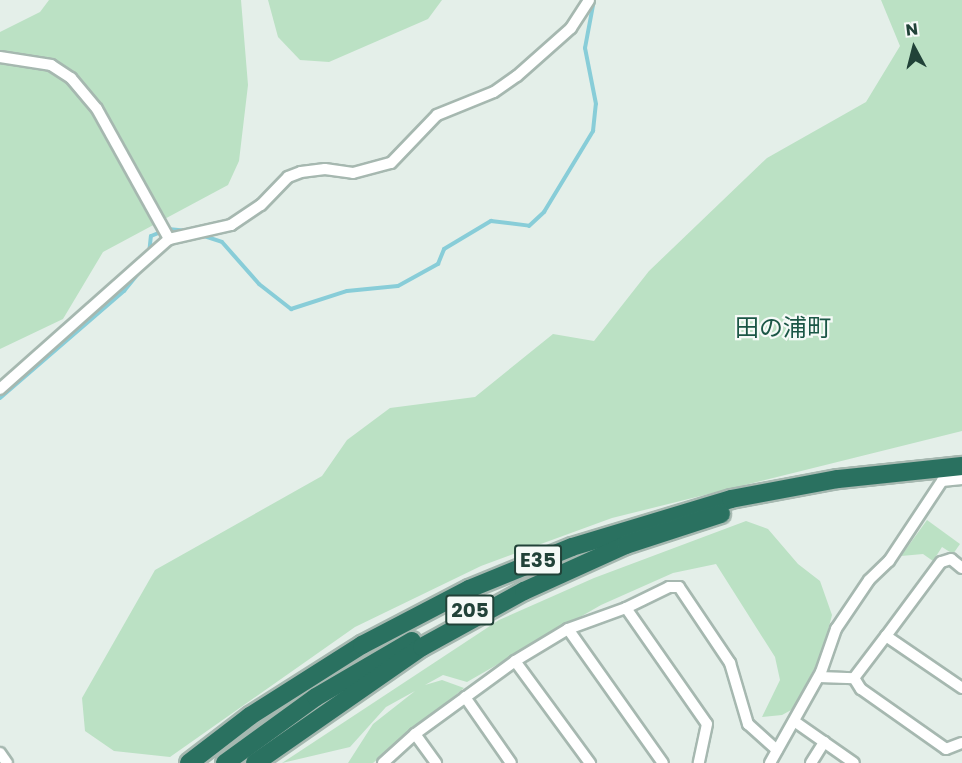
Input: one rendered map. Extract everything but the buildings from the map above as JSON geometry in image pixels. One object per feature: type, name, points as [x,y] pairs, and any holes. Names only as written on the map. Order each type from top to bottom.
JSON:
[{"type":"highway","name":"E35","points":[[199,760],[306,678],[469,590],[572,547],[680,512],[787,487],[962,466]]},
{"type":"highway","name":"E35","points":[[255,763],[422,647],[524,591],[626,545],[741,508],[919,470]]},
{"type":"highway","name":"205","points":[[225,763],[326,691],[488,600],[619,542],[741,508]]},
{"type":"street","points":[[0,389],[169,239],[231,225],[261,205],[288,177],[301,172],[325,169],[353,173],[391,163],[437,115],[494,92],[517,76],[571,28],[589,0]]},
{"type":"street","points":[[0,57],[51,65],[71,78],[97,109],[169,239]]},
{"type":"street","points":[[770,763],[819,677],[836,629],[869,580],[889,561],[942,481],[962,478]]},
{"type":"street","points":[[854,678],[940,562],[951,560],[962,568]]},
{"type":"street","points":[[383,763],[415,734],[515,661],[568,629],[626,608],[669,587],[679,587],[730,663],[748,724],[777,750]]},
{"type":"street","points":[[626,608],[706,724],[699,763]]},
{"type":"street","points":[[568,629],[663,763]]},
{"type":"street","points":[[886,636],[962,688]]},
{"type":"street","points":[[515,661],[590,763]]},
{"type":"street","points":[[819,677],[854,678]]},
{"type":"street","points":[[854,678],[861,689],[946,749],[962,743]]},
{"type":"street","points":[[465,697],[511,763]]},
{"type":"street","points":[[794,721],[854,763]]},
{"type":"street","points":[[415,734],[436,763]]},
{"type":"street","points":[[811,763],[824,742]]},
{"type":"street","points":[[0,753],[7,763]]},
{"type":"green space","points":[[49,0],[241,0],[248,85],[239,161],[228,185],[103,252],[63,319],[0,349],[0,32],[40,12]]},
{"type":"green space","points":[[268,0],[442,0],[428,19],[329,62],[300,60],[278,37]]},
{"type":"green space","points":[[881,0],[962,0],[962,431],[612,518],[481,566],[355,627],[170,757],[114,751],[85,731],[82,698],[155,570],[322,476],[347,440],[390,408],[475,397],[553,334],[594,341],[649,271],[767,158],[866,102],[900,46]]},
{"type":"green space","points":[[927,520],[960,544],[953,554],[942,547],[933,561],[923,554],[901,556]]},
{"type":"green space","points":[[746,521],[768,529],[798,564],[820,581],[832,615],[822,654],[793,709],[782,715],[762,717],[780,680],[775,657],[716,564],[673,573],[601,605],[467,682],[443,675],[425,685],[442,680],[464,688],[373,763],[348,763],[373,724],[415,691],[386,707],[350,747],[282,763],[499,620],[594,578]]},
{"type":"waterway","points":[[201,235],[222,242],[259,284],[291,309],[347,291],[398,286],[438,264],[444,249],[491,221],[529,226],[544,212],[593,131],[596,104],[585,48],[594,0]]},
{"type":"waterway","points":[[149,254],[151,236],[168,229],[188,231]]},
{"type":"waterway","points":[[0,398],[124,291],[148,261]]},
{"type":"district","name":"田の浦町","points":[[783,328]]}]
